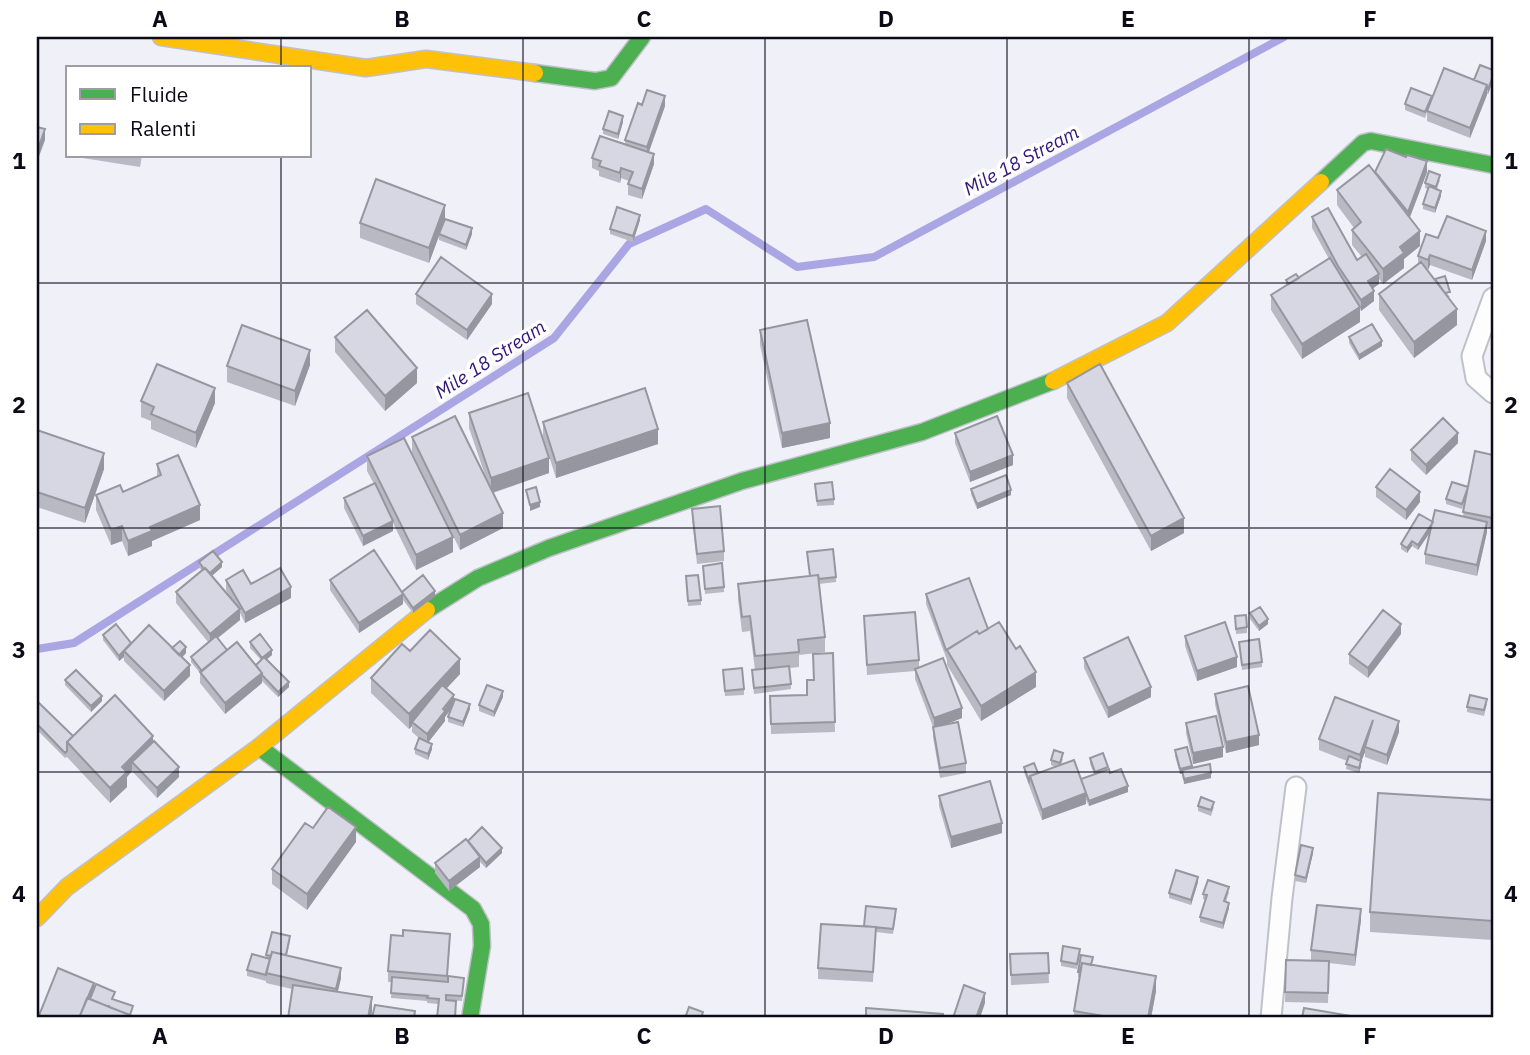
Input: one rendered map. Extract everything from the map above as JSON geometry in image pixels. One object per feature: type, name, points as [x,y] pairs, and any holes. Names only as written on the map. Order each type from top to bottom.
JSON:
[{"type":"street","points":[[161,37],[366,68],[426,59],[595,81],[611,78],[622,67],[642,37]]},
{"type":"street","points":[[37,918],[67,887],[258,747],[419,615],[478,578],[549,548],[742,481],[922,432],[1061,378],[1167,323],[1363,144],[1371,141],[1493,165]]},
{"type":"street","points":[[1493,298],[1472,356],[1476,378],[1493,393]]},
{"type":"street","points":[[258,747],[473,909],[481,924],[482,946],[470,1018]]},
{"type":"street","points":[[1271,1018],[1296,787]]},
{"type":"building","points":[[1480,65],[1493,70],[1488,89],[1487,85],[1474,80]]},
{"type":"building","points":[[1444,68],[1487,85],[1470,128],[1427,111]]},
{"type":"building","points":[[1411,88],[1432,96],[1425,112],[1405,104]]},
{"type":"building","points":[[647,90],[665,96],[647,147],[625,140],[638,103],[642,105]]},
{"type":"building","points":[[609,111],[623,116],[618,134],[603,129]]},
{"type":"building","points":[[37,127],[45,129],[38,149],[37,149]]},
{"type":"building","points":[[600,136],[654,154],[642,189],[628,184],[633,172],[621,168],[620,173],[599,166],[601,161],[592,158]]},
{"type":"building","points":[[1386,149],[1427,161],[1408,212],[1375,172]]},
{"type":"building","points":[[1369,165],[1420,231],[1400,247],[1404,253],[1383,269],[1352,230],[1361,222],[1337,190]]},
{"type":"building","points":[[1429,171],[1440,175],[1436,187],[1425,183]]},
{"type":"building","points":[[376,179],[445,205],[429,248],[360,223]]},
{"type":"building","points":[[1429,186],[1441,191],[1435,208],[1423,204]]},
{"type":"building","points":[[617,207],[640,215],[633,236],[610,229]]},
{"type":"building","points":[[1328,208],[1357,260],[1366,254],[1379,274],[1368,281],[1374,291],[1361,300],[1338,266],[1312,217]]},
{"type":"building","points":[[1447,216],[1486,231],[1472,270],[1430,255],[1428,260],[1418,256],[1426,234],[1438,238]]},
{"type":"building","points":[[445,219],[472,228],[466,245],[439,234]]},
{"type":"building","points":[[441,257],[492,294],[467,330],[416,294]]},
{"type":"building","points":[[1330,258],[1360,307],[1302,344],[1271,295]]},
{"type":"building","points":[[1421,262],[1457,309],[1414,342],[1379,294]]},
{"type":"building","points":[[1296,274],[1299,278],[1289,284],[1286,280]]},
{"type":"building","points":[[1445,276],[1450,292],[1445,293],[1435,279]]},
{"type":"building","points":[[367,310],[417,368],[385,396],[335,337]]},
{"type":"building","points":[[807,320],[830,423],[782,433],[760,330]]},
{"type":"building","points":[[1372,324],[1382,341],[1359,355],[1349,337]]},
{"type":"building","points":[[242,325],[310,350],[295,391],[227,366]]},
{"type":"building","points":[[157,364],[215,388],[196,433],[151,414],[154,407],[141,401]]},
{"type":"building","points":[[1100,364],[1184,518],[1151,536],[1067,383]]},
{"type":"building","points":[[645,388],[658,429],[556,463],[543,422]]},
{"type":"building","points":[[528,393],[549,458],[491,478],[469,413]]},
{"type":"building","points":[[455,416],[503,513],[460,535],[412,437]]},
{"type":"building","points":[[997,416],[1013,455],[970,472],[955,433]]},
{"type":"building","points":[[1443,418],[1458,433],[1426,465],[1411,450]]},
{"type":"building","points":[[37,430],[104,453],[85,508],[37,492]]},
{"type":"building","points":[[404,438],[453,537],[416,555],[367,456]]},
{"type":"building","points":[[1475,451],[1493,455],[1493,518],[1463,512]]},
{"type":"building","points":[[178,455],[200,505],[150,527],[152,531],[128,541],[122,526],[111,530],[96,495],[120,485],[123,492],[161,475],[157,464]]},
{"type":"building","points":[[1390,469],[1420,492],[1406,510],[1376,487]]},
{"type":"building","points":[[1006,475],[1011,490],[977,504],[971,489]]},
{"type":"building","points":[[832,482],[834,499],[817,501],[815,484]]},
{"type":"building","points":[[1452,482],[1468,487],[1462,504],[1446,499]]},
{"type":"building","points":[[375,483],[393,521],[363,536],[344,498]]},
{"type":"building","points":[[536,487],[540,502],[530,505],[526,490]]},
{"type":"building","points":[[720,506],[724,551],[697,554],[692,509]]},
{"type":"building","points":[[1435,510],[1487,522],[1477,565],[1425,554]]},
{"type":"building","points":[[1419,514],[1433,522],[1418,545],[1412,541],[1407,548],[1401,544]]},
{"type":"building","points":[[833,549],[836,577],[819,579],[818,575],[810,576],[807,552]]},
{"type":"building","points":[[374,550],[403,594],[359,623],[330,580]]},
{"type":"building","points":[[213,551],[222,562],[210,573],[199,562]]},
{"type":"building","points":[[722,563],[724,587],[705,589],[703,566]]},
{"type":"building","points":[[205,568],[240,609],[210,634],[176,592]]},
{"type":"building","points":[[280,568],[291,587],[245,613],[226,580],[243,570],[251,584]]},
{"type":"building","points":[[423,575],[435,591],[413,608],[402,592]]},
{"type":"building","points":[[698,575],[701,600],[688,601],[686,576]]},
{"type":"building","points":[[818,575],[825,637],[798,640],[799,652],[755,656],[750,616],[742,617],[738,584]]},
{"type":"building","points":[[969,578],[988,629],[979,634],[977,631],[946,650],[926,594]]},
{"type":"building","points":[[1260,607],[1268,619],[1259,626],[1250,613]]},
{"type":"building","points":[[1383,610],[1401,624],[1368,668],[1349,654]]},
{"type":"building","points":[[915,612],[919,660],[867,665],[864,616]]},
{"type":"building","points":[[1246,615],[1247,627],[1236,629],[1235,616]]},
{"type":"building","points":[[999,622],[1016,649],[1020,646],[1036,672],[981,706],[947,650],[977,631],[979,634]]},
{"type":"building","points":[[1225,622],[1237,657],[1197,671],[1185,636]]},
{"type":"building","points":[[116,624],[131,643],[119,656],[103,635]]},
{"type":"building","points":[[149,625],[190,665],[164,691],[124,651]]},
{"type":"building","points":[[430,630],[460,659],[409,714],[371,678],[402,644],[410,651]]},
{"type":"building","points":[[260,634],[272,650],[262,658],[250,642]]},
{"type":"building","points":[[216,636],[227,650],[202,671],[191,657]]},
{"type":"building","points":[[1128,637],[1151,687],[1108,708],[1084,658]]},
{"type":"building","points":[[1259,639],[1262,662],[1242,665],[1239,642]]},
{"type":"building","points":[[180,641],[186,647],[179,655],[172,648]]},
{"type":"building","points":[[237,642],[262,673],[225,703],[200,672]]},
{"type":"building","points":[[833,653],[835,722],[771,724],[770,696],[807,695],[807,680],[814,680],[813,654]]},
{"type":"building","points":[[264,657],[289,682],[278,692],[256,665]]},
{"type":"building","points":[[943,658],[962,708],[934,718],[915,669]]},
{"type":"building","points":[[789,666],[791,684],[754,688],[752,670]]},
{"type":"building","points":[[742,668],[744,689],[725,691],[723,670]]},
{"type":"building","points":[[76,670],[102,696],[91,706],[65,680]]},
{"type":"building","points":[[442,685],[454,695],[427,734],[412,722]]},
{"type":"building","points":[[487,685],[503,691],[494,712],[479,705]]},
{"type":"building","points":[[1248,686],[1259,735],[1226,742],[1215,694]]},
{"type":"building","points":[[115,695],[153,736],[122,767],[127,772],[110,788],[67,742]]},
{"type":"building","points":[[1470,695],[1487,699],[1484,710],[1467,707]]},
{"type":"building","points":[[1335,697],[1399,721],[1387,755],[1365,747],[1373,720],[1360,755],[1319,739]]},
{"type":"building","points":[[455,699],[470,704],[463,722],[448,717]]},
{"type":"building","points":[[37,701],[73,736],[67,742],[65,753],[37,724]]},
{"type":"building","points":[[1216,716],[1223,747],[1193,753],[1186,723]]},
{"type":"building","points":[[958,722],[966,763],[940,768],[933,727]]},
{"type":"building","points":[[419,738],[432,744],[428,754],[415,749]]},
{"type":"building","points":[[154,741],[179,767],[157,788],[132,762]]},
{"type":"building","points":[[1187,747],[1192,766],[1180,769],[1175,750]]},
{"type":"building","points":[[1054,750],[1063,753],[1060,763],[1051,760]]},
{"type":"building","points":[[1103,753],[1108,767],[1095,772],[1090,758]]},
{"type":"building","points":[[1349,756],[1361,761],[1359,768],[1346,764]]},
{"type":"building","points":[[1074,760],[1086,793],[1042,810],[1030,776]]},
{"type":"building","points":[[1034,763],[1038,773],[1030,776],[1029,781],[1024,767]]},
{"type":"building","points":[[1210,764],[1211,773],[1184,779],[1182,770]]},
{"type":"building","points":[[1109,769],[1110,773],[1121,769],[1128,786],[1089,801],[1081,779]]},
{"type":"building","points":[[990,781],[1002,823],[951,837],[939,796]]},
{"type":"building","points":[[1378,793],[1493,800],[1493,921],[1370,912]]},
{"type":"building","points":[[1201,797],[1214,802],[1211,810],[1198,806]]},
{"type":"building","points":[[328,807],[356,827],[307,894],[272,869],[305,823],[313,828]]},
{"type":"building","points":[[482,827],[502,848],[486,863],[468,841]]},
{"type":"building","points":[[466,839],[480,857],[449,881],[435,863]]},
{"type":"building","points":[[1301,845],[1313,848],[1306,878],[1295,875]]},
{"type":"building","points":[[1176,870],[1198,877],[1191,900],[1169,893]]},
{"type":"building","points":[[1208,880],[1229,887],[1224,901],[1229,903],[1223,923],[1200,917],[1207,895],[1203,894]]},
{"type":"building","points":[[1317,905],[1361,909],[1355,955],[1311,950]]},
{"type":"building","points":[[866,906],[896,909],[893,929],[864,926]]},
{"type":"building","points":[[821,924],[876,927],[873,972],[818,968]]},
{"type":"building","points":[[403,930],[450,934],[447,976],[388,971],[391,935],[403,936]]},
{"type":"building","points":[[272,932],[290,936],[286,955],[272,952],[271,956],[266,955]]},
{"type":"building","points":[[1063,946],[1080,949],[1077,964],[1061,961]]},
{"type":"building","points":[[272,952],[341,968],[336,989],[266,973]]},
{"type":"building","points":[[1048,953],[1049,973],[1011,975],[1010,954]]},
{"type":"building","points":[[252,954],[270,959],[266,975],[247,970]]},
{"type":"building","points":[[1081,955],[1093,957],[1091,965],[1082,963],[1078,972]]},
{"type":"building","points":[[1286,960],[1329,961],[1328,993],[1285,992]]},
{"type":"building","points":[[1082,963],[1156,976],[1148,1018],[1115,1018],[1074,1011]]},
{"type":"building","points":[[58,968],[94,983],[79,1018],[38,1018]]},
{"type":"building","points":[[448,976],[464,978],[462,996],[446,995],[446,1000],[456,1001],[455,1018],[437,1018],[439,999],[391,993],[392,977],[448,982]]},
{"type":"building","points":[[96,984],[115,992],[112,999],[133,1006],[130,1015],[90,999]]},
{"type":"building","points":[[293,985],[372,997],[368,1018],[288,1018]]},
{"type":"building","points":[[964,985],[985,993],[976,1018],[953,1018]]},
{"type":"building","points":[[87,998],[137,1018],[79,1018]]},
{"type":"building","points":[[375,1005],[415,1011],[414,1018],[372,1018]]},
{"type":"building","points":[[689,1007],[703,1012],[701,1018],[685,1018]]},
{"type":"building","points":[[866,1008],[943,1014],[942,1018],[866,1018]]},
{"type":"building","points":[[1304,1008],[1357,1017],[1357,1018],[1302,1018]]},
{"type":"waterway","name":"Mile 18 Stream","points":[[37,649],[74,643],[554,338],[629,244],[706,209],[797,267],[874,257],[1284,37]]},
{"type":"traffic: fast","points":[[535,73],[595,81],[611,78],[642,37]]},
{"type":"traffic: fast","points":[[1321,182],[1363,143],[1371,141],[1493,165]]},
{"type":"traffic: fast","points":[[427,610],[478,578],[549,548],[742,481],[922,432],[1053,381]]},
{"type":"traffic: fast","points":[[259,747],[473,909],[481,924],[482,946],[470,1018]]},
{"type":"traffic: slow","points":[[161,37],[366,68],[426,59],[535,73]]},
{"type":"traffic: slow","points":[[1053,381],[1167,323],[1321,182]]},
{"type":"traffic: slow","points":[[37,918],[67,887],[259,747],[427,610]]}]
